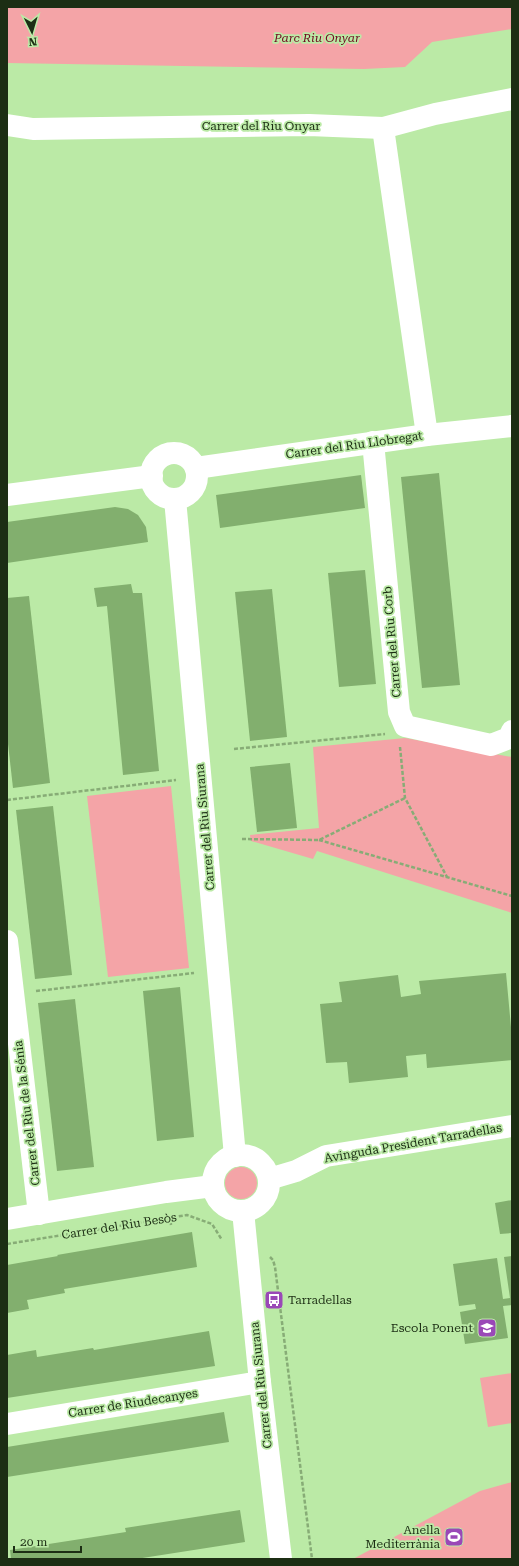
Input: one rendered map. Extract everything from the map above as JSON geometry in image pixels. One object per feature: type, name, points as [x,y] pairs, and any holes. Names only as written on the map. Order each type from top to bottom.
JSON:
[{"type":"street","name":"Carrer del Riu Onyar","points":[[7,125],[33,129],[309,126],[383,128],[435,114],[512,99]]},
{"type":"street","points":[[383,128],[427,435]]},
{"type":"street","name":"Carrer del Riu Llobregat","points":[[196,468],[373,442],[512,426]]},
{"type":"street","name":"Carrer del Riu Corb","points":[[373,442],[399,712],[405,726],[491,745],[509,738],[512,731]]},
{"type":"street","points":[[175,453],[184,455],[191,460],[196,468],[196,483],[188,494],[175,499],[166,497],[153,485],[153,467],[158,460],[166,455],[175,453]]},
{"type":"street","points":[[7,495],[152,476]]},
{"type":"street","name":"Carrer del Riu Siurana","points":[[175,499],[235,1156]]},
{"type":"street","name":"Carrer del Riu de la Sénia","points":[[7,941],[39,1214]]},
{"type":"street","name":"Avinguda President Tarradellas","points":[[270,1179],[296,1171],[326,1156],[512,1126]]},
{"type":"street","points":[[247,1155],[255,1158],[266,1170],[270,1179],[266,1198],[260,1205],[243,1212],[232,1210],[223,1205],[217,1198],[213,1186],[213,1179],[216,1170],[221,1163],[235,1156],[247,1155]]},
{"type":"street","name":"Carrer del Riu Besòs","points":[[7,1219],[166,1192],[213,1186]]},
{"type":"street","name":"Carrer del Riu Siurana","points":[[243,1212],[260,1382],[281,1559]]},
{"type":"street","name":"Carrer de Riudecanyes","points":[[7,1424],[260,1382]]},
{"type":"path","points":[[234,749],[390,734]]},
{"type":"path","points":[[399,740],[404,798],[447,877]]},
{"type":"path","points":[[7,800],[176,780]]},
{"type":"path","points":[[319,840],[404,798]]},
{"type":"path","points":[[242,838],[319,840],[512,896]]},
{"type":"path","points":[[13,994],[194,973]]},
{"type":"path","points":[[169,1213],[171,1225]]},
{"type":"path","name":"Carrer del Riu Besòs","points":[[7,1244],[187,1214],[212,1224],[223,1242]]},
{"type":"path","points":[[268,1255],[273,1260],[275,1267],[312,1559]]},
{"type":"green space","name":"Parc Riu Onyar","points":[[7,7],[512,7],[512,29],[432,42],[405,67],[364,69],[7,63]]},
{"type":"green space","points":[[405,738],[512,757],[512,913],[317,851],[313,859],[251,841],[250,835],[319,828],[313,747]]},
{"type":"green space","points":[[171,786],[189,968],[108,977],[87,796]]},
{"type":"green space","points":[[238,1167],[244,1167],[253,1171],[257,1183],[253,1195],[244,1199],[238,1199],[229,1195],[225,1186],[225,1180],[229,1171]]},
{"type":"green space","points":[[512,1373],[512,1423],[488,1427],[480,1378]]},
{"type":"green space","name":"Anella Mediterrània","points":[[512,1482],[512,1559],[353,1559],[480,1491]]},
{"type":"building","points":[[439,473],[460,685],[422,688],[401,477]]},
{"type":"building","points":[[361,475],[365,508],[220,528],[216,495]]},
{"type":"building","points":[[115,507],[128,509],[138,515],[146,527],[148,542],[7,563],[7,522]]},
{"type":"building","points":[[365,570],[376,684],[339,687],[328,573]]},
{"type":"building","points":[[131,584],[133,593],[142,593],[159,771],[123,775],[107,606],[97,607],[94,588]]},
{"type":"building","points":[[272,589],[287,737],[250,741],[235,592]]},
{"type":"building","points":[[29,596],[50,783],[13,788],[7,735],[7,598]]},
{"type":"building","points":[[290,763],[297,828],[257,832],[250,767]]},
{"type":"building","points":[[53,806],[72,975],[35,979],[16,810]]},
{"type":"building","points":[[506,973],[512,1038],[512,1060],[427,1068],[426,1054],[406,1056],[408,1077],[349,1083],[347,1062],[326,1063],[320,1004],[342,1002],[339,982],[398,975],[401,997],[421,994],[419,981]]},
{"type":"building","points":[[180,987],[194,1137],[157,1141],[143,991]]},
{"type":"building","points":[[75,999],[94,1167],[57,1171],[38,1003]]},
{"type":"building","points":[[512,1200],[512,1233],[500,1234],[495,1203]]},
{"type":"building","points":[[192,1232],[197,1267],[64,1289],[65,1293],[27,1300],[29,1309],[7,1313],[7,1265]]},
{"type":"building","points":[[512,1256],[512,1305],[503,1306],[508,1338],[465,1344],[460,1312],[476,1309],[475,1304],[459,1306],[453,1264],[497,1258],[503,1299],[510,1298],[504,1257]]},
{"type":"building","points":[[209,1331],[215,1366],[7,1398],[7,1355],[36,1350],[37,1357],[93,1348],[94,1350]]},
{"type":"building","points":[[224,1412],[229,1442],[7,1477],[7,1447]]},
{"type":"building","points":[[240,1510],[245,1542],[136,1559],[11,1559],[10,1550],[126,1532],[125,1528]]},
{"type":"place","name":"Tarradellas","points":[[274,1300]]},
{"type":"place","name":"Escola Ponent","points":[[487,1328]]},
{"type":"place","name":"Anella Mediterrània","points":[[454,1537]]}]
